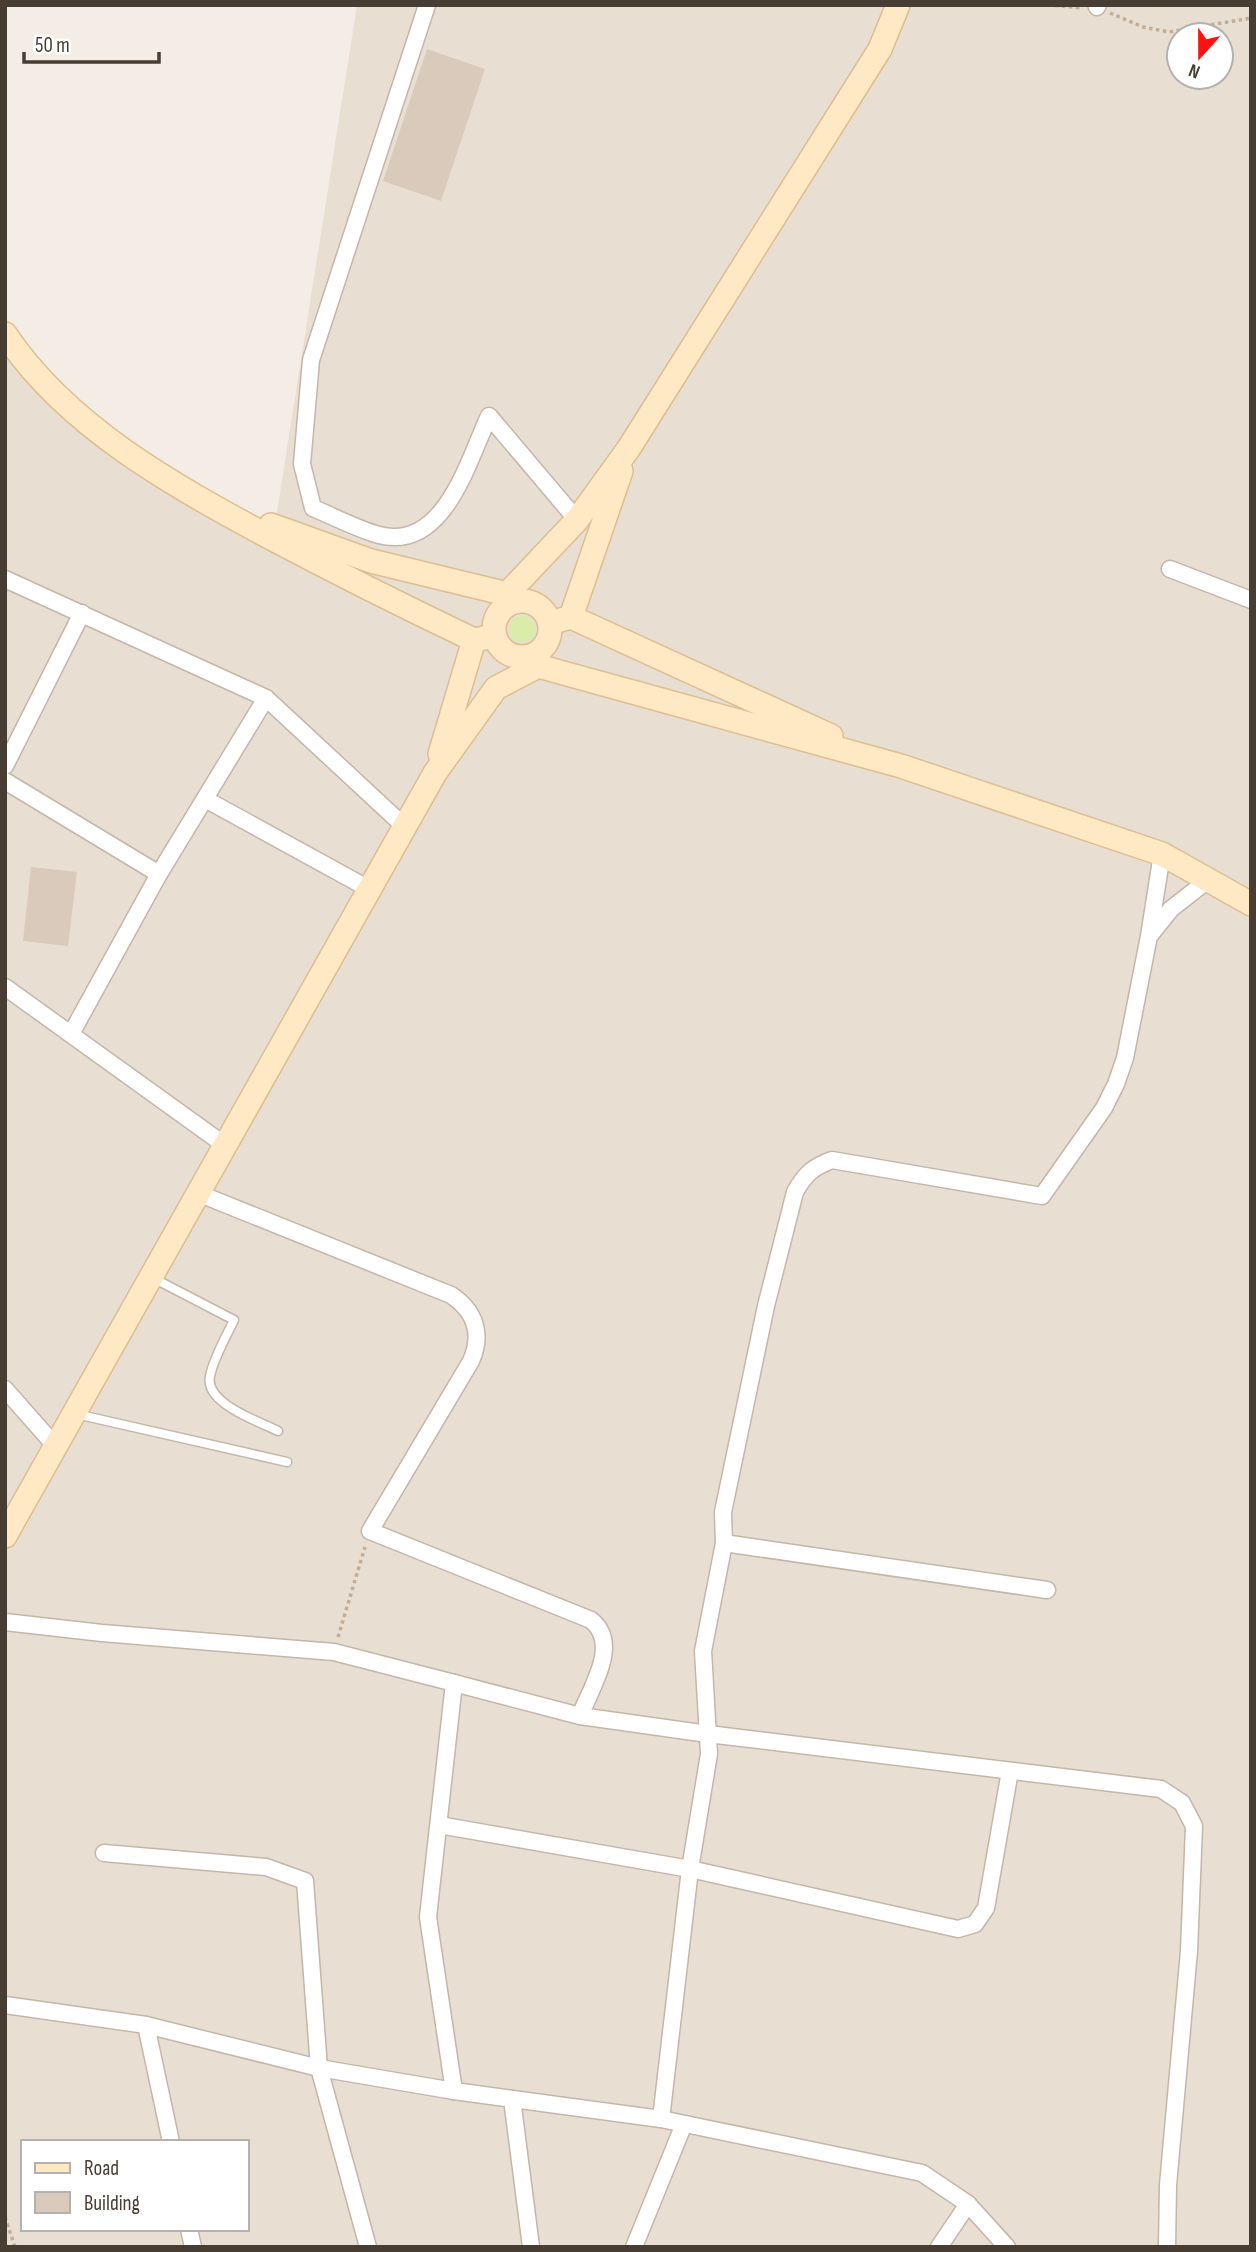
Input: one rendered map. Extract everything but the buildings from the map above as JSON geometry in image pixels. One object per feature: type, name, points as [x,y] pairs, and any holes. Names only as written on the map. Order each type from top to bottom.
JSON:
[{"type":"street","points":[[427,5],[311,359],[302,464],[313,508],[381,535],[416,535],[444,512],[489,416],[578,520]]},
{"type":"street","points":[[435,773],[484,638],[509,599],[578,520],[629,448],[880,48],[898,5]]},
{"type":"street","points":[[5,334],[24,363],[104,436],[193,496],[359,585],[484,638],[511,656],[901,766],[1162,854],[1251,904]]},
{"type":"street","points":[[5,1536],[153,1278],[435,773],[496,688],[533,662],[561,620],[629,448]]},
{"type":"street","points":[[193,496],[372,561],[509,599],[533,603],[547,614],[901,766]]},
{"type":"street","points":[[1170,569],[1251,600]]},
{"type":"street","points":[[5,579],[266,698],[405,827]]},
{"type":"street","points":[[5,766],[82,613]]},
{"type":"street","points":[[71,1034],[159,874],[266,698]]},
{"type":"street","points":[[5,781],[159,874]]},
{"type":"street","points":[[205,799],[369,889]]},
{"type":"street","points":[[661,2119],[690,1869],[709,1754],[703,1671],[705,1632],[724,1543],[723,1512],[766,1306],[795,1192],[804,1175],[816,1166],[832,1160],[1042,1196],[1104,1108],[1116,1084],[1125,1058],[1162,854]]},
{"type":"street","points":[[1149,936],[1171,909],[1208,880]]},
{"type":"street","points":[[5,986],[226,1146]]},
{"type":"street","points":[[200,1194],[451,1295],[471,1313],[478,1335],[471,1361],[370,1531],[591,1620],[599,1626],[604,1634],[605,1653],[580,1716]]},
{"type":"street","points":[[5,1389],[57,1448]]},
{"type":"street","points":[[724,1543],[1047,1590]]},
{"type":"street","points":[[5,1622],[334,1653],[580,1716],[1161,1789],[1173,1794],[1190,1813],[1194,1826],[1189,1951],[1168,2185],[1167,2247]]},
{"type":"street","points":[[454,1683],[428,1917],[454,2091]]},
{"type":"street","points":[[439,1825],[690,1869],[958,1929],[968,1928],[982,1917],[986,1908],[1010,1771]]},
{"type":"street","points":[[104,1853],[266,1867],[305,1881],[319,2067],[368,2247]]},
{"type":"street","points":[[5,2005],[146,2025],[319,2067],[454,2091],[661,2119],[922,2173],[968,2204],[1007,2247]]},
{"type":"street","points":[[146,2025],[171,2140]]},
{"type":"street","points":[[512,2099],[530,2247]]},
{"type":"street","points":[[634,2247],[684,2124]]},
{"type":"street","points":[[939,2247],[968,2204]]},
{"type":"lane","points":[[153,1278],[234,1320],[210,1376],[212,1391],[226,1405],[278,1431]]},
{"type":"lane","points":[[76,1413],[287,1462]]},
{"type":"path","points":[[1048,5],[1098,6],[1143,27],[1169,32],[1251,18]]},
{"type":"path","points":[[334,1653],[370,1531]]},
{"type":"path","points":[[5,2217],[15,2247]]},
{"type":"shaded area","points":[[357,5],[1251,5],[1251,2247],[5,2247],[5,324],[27,351],[128,447],[274,531]]},
{"type":"green space","points":[[522,616],[532,619],[535,629],[532,639],[522,642],[512,639],[509,629],[512,619]]}]
